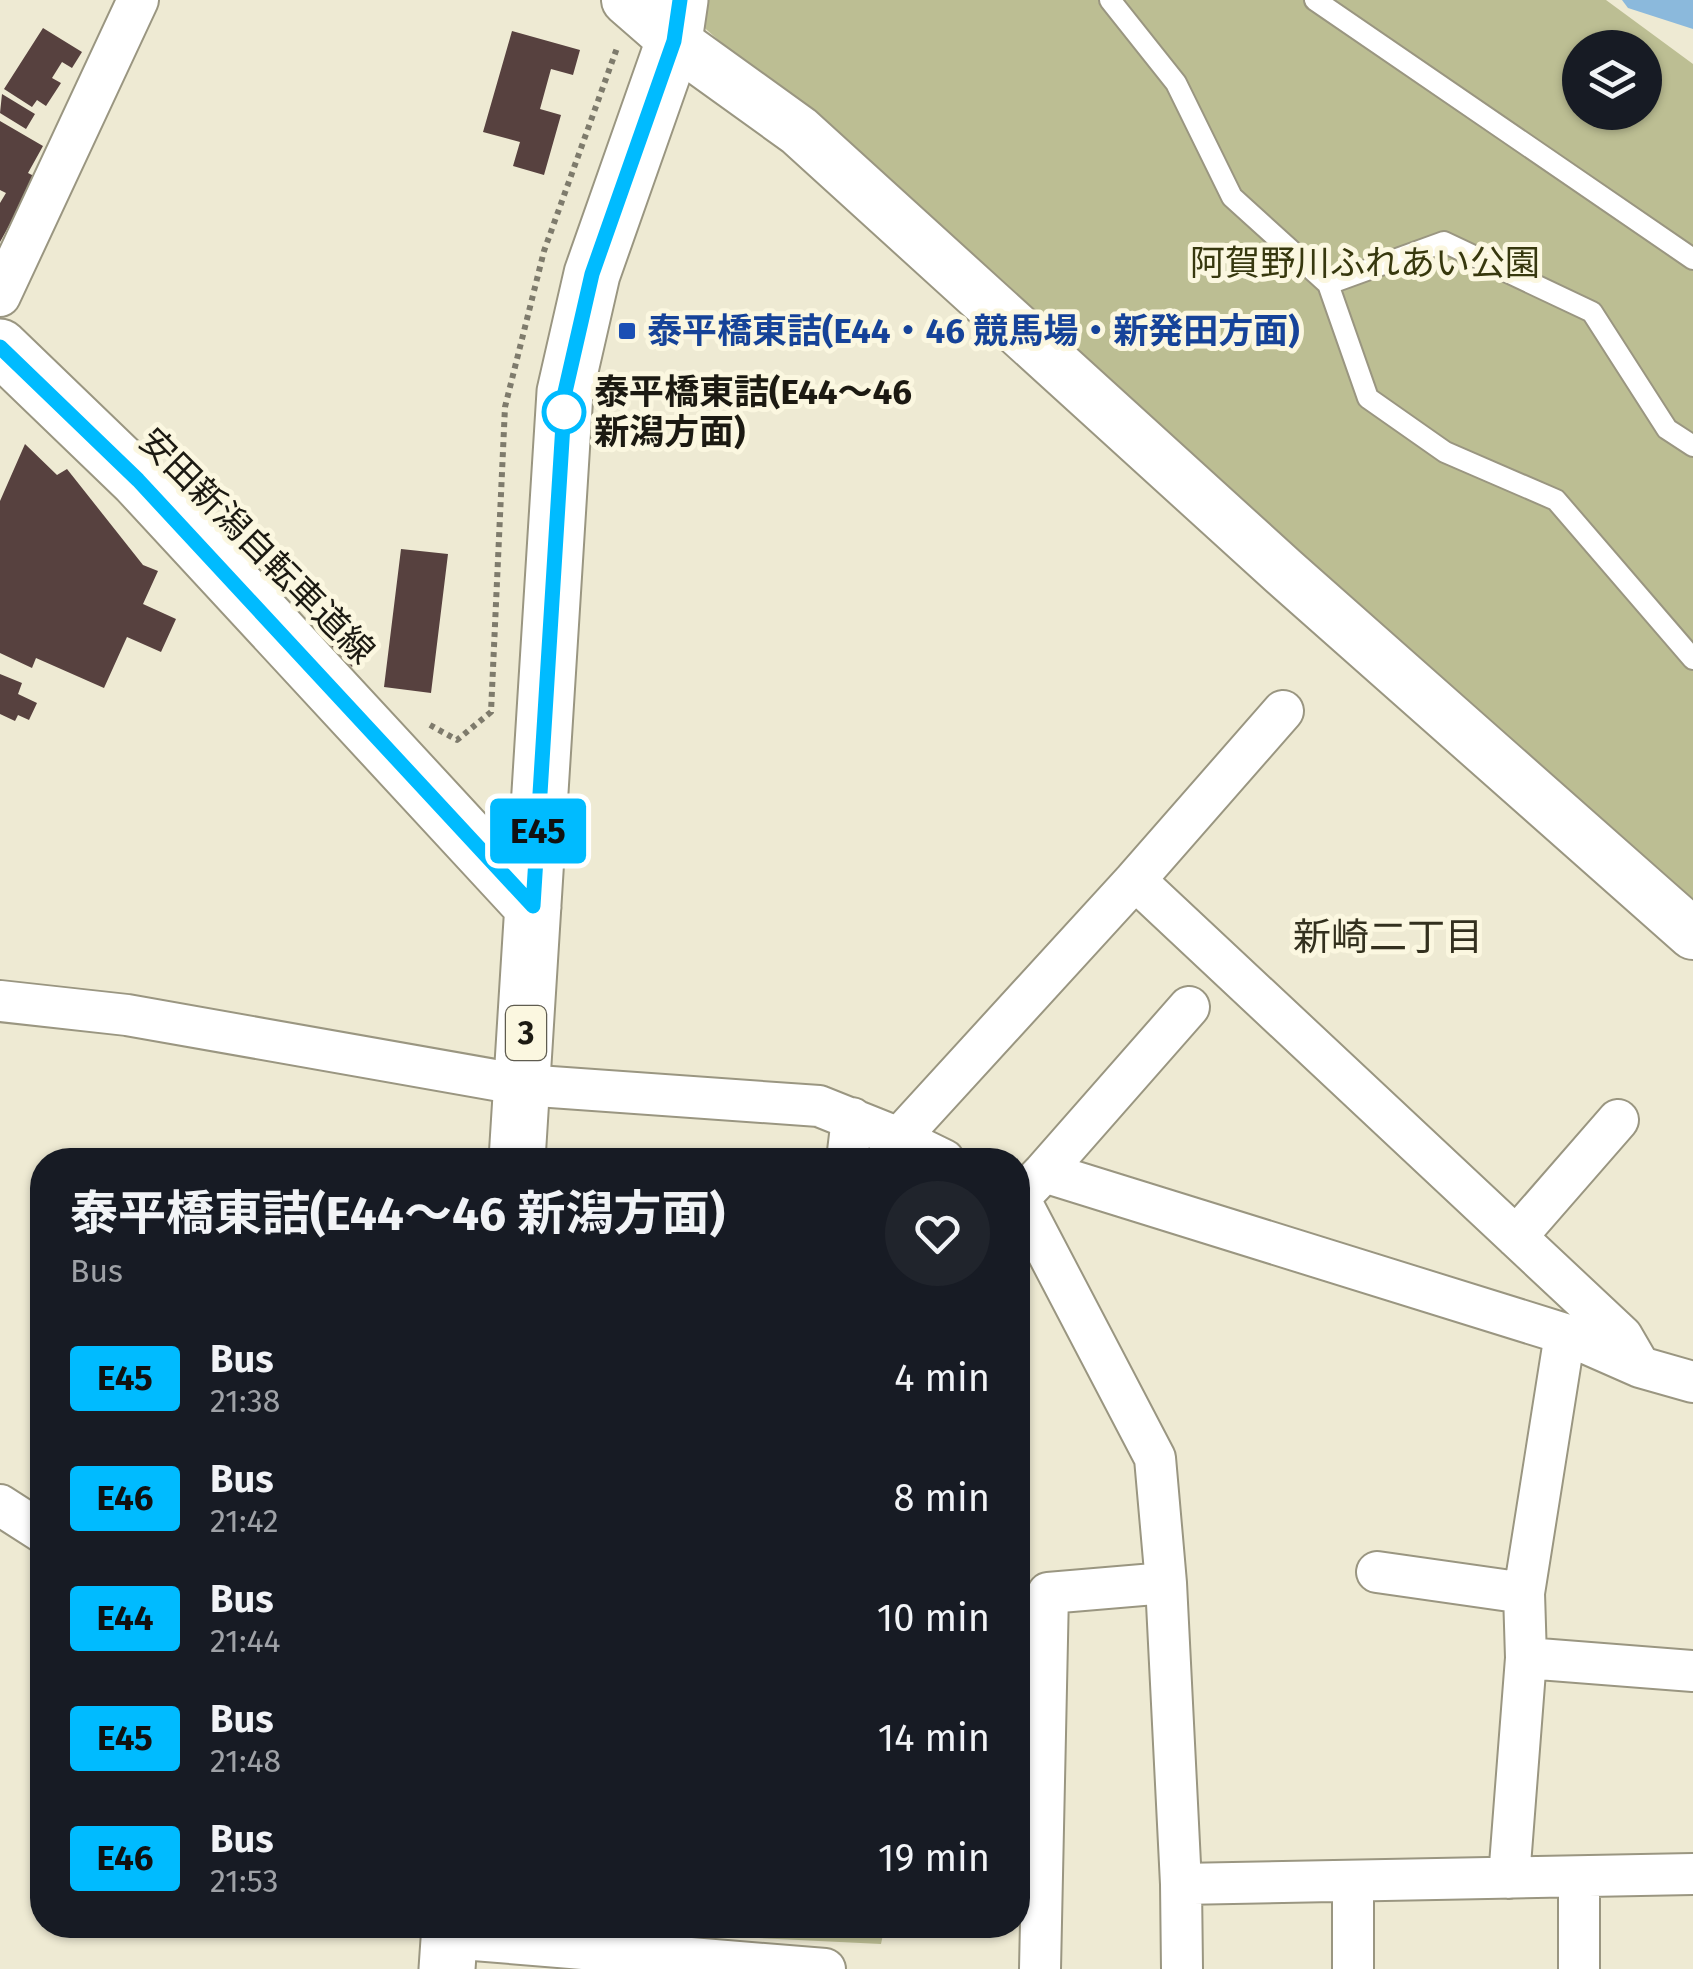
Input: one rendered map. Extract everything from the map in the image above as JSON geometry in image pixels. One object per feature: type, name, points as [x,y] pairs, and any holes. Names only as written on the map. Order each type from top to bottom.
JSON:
[{"type":"main road","name":"3","points":[[517,1148],[565,392],[651,19]]},
{"type":"main road","points":[[0,347],[138,480],[533,906]]},
{"type":"street","points":[[0,296],[138,0]]},
{"type":"street","points":[[651,19],[798,131],[1284,572],[1693,934]]},
{"type":"street","points":[[900,1138],[1282,712]]},
{"type":"street","points":[[1135,880],[1622,1336],[1640,1366]]},
{"type":"street","points":[[0,1001],[127,1015],[523,1085],[819,1106],[920,1148]]},
{"type":"street","points":[[1030,1185],[1189,1007]]},
{"type":"street","points":[[849,1148],[852,1118]]},
{"type":"street","points":[[1516,1237],[1618,1120]]},
{"type":"street","points":[[1030,1189],[1565,1334],[1640,1366],[1693,1382]]},
{"type":"street","points":[[1030,1194],[1155,1458],[1166,1583],[1182,1884],[1182,1969]]},
{"type":"street","points":[[1509,1878],[1526,1658],[1524,1594],[1565,1334]]},
{"type":"street","points":[[0,1505],[30,1524]]},
{"type":"street","points":[[1377,1572],[1524,1594]]},
{"type":"street","points":[[1040,1969],[1048,1593],[1166,1583]]},
{"type":"street","points":[[1526,1658],[1693,1672]]},
{"type":"street","points":[[1182,1884],[1693,1874]]},
{"type":"street","points":[[1579,1876],[1579,1969]]},
{"type":"street","points":[[1353,1881],[1353,1969]]},
{"type":"street","points":[[449,1944],[825,1969]]},
{"type":"lane","points":[[1110,0],[1176,83],[1232,198],[1328,284],[1368,398],[1445,452],[1556,500],[1693,659]]},
{"type":"lane","points":[[1315,0],[1693,259]]},
{"type":"lane","points":[[1328,284],[1444,242],[1592,312],[1667,429],[1693,446]]},
{"type":"path","points":[[425,722],[456,740],[492,712],[505,406],[544,252],[651,19]]},
{"type":"green space","name":"阿賀野川ふれあい公園","points":[[673,0],[1606,0],[1647,30],[1562,30],[1562,130],[1662,130],[1662,41],[1693,64],[1693,915],[1155,427]]},
{"type":"green space","points":[[756,1938],[882,1938],[881,1944]]},
{"type":"water","points":[[1622,0],[1693,0],[1693,29],[1628,8]]},
{"type":"building","points":[[43,28],[82,52],[72,68],[62,62],[52,78],[61,83],[46,106],[37,100],[32,107],[4,89]]},
{"type":"building","points":[[512,31],[580,50],[573,75],[551,69],[540,109],[561,115],[544,175],[513,166],[520,142],[483,132]]},
{"type":"building","points":[[2,94],[35,114],[26,129],[0,113]]},
{"type":"building","points":[[0,121],[43,146],[28,173],[36,177],[0,242],[0,203],[6,193],[0,190]]},
{"type":"building","points":[[25,444],[57,475],[67,469],[143,565],[158,571],[143,604],[176,619],[161,652],[127,637],[104,688],[36,658],[32,668],[0,653],[0,501]]},
{"type":"building","points":[[401,549],[448,554],[431,693],[384,687]]},
{"type":"building","points":[[335,609],[373,646],[352,667],[314,630]]},
{"type":"building","points":[[0,674],[22,683],[18,694],[37,703],[29,720],[18,715],[15,721],[0,714]]},
{"type":"bus line","name":"E45","points":[[0,347],[138,480],[533,906],[565,392],[592,274],[674,41],[680,0]]},
{"type":"place","name":"泰平橋東詰(E44・46 競馬場・新発田方面)","points":[[627,331]]},
{"type":"place","name":"泰平橋東詰(E44～46 新潟方面)","points":[[564,412]]},
{"type":"district","name":"新崎二丁目","points":[[1388,937]]}]
